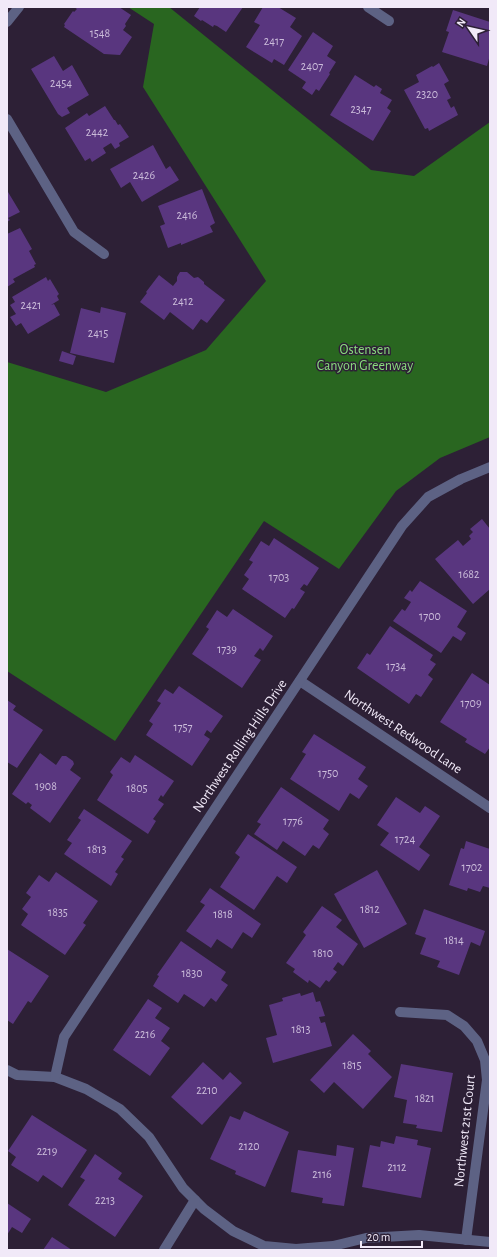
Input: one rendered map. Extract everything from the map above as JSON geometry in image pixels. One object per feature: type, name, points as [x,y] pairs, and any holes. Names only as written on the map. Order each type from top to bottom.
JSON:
[{"type":"street","points":[[7,22],[19,7]]},
{"type":"street","points":[[368,7],[389,21]]},
{"type":"street","points":[[7,119],[74,232],[104,254]]},
{"type":"street","name":"Northwest Rolling Hills Drive","points":[[56,1076],[64,1037],[402,526],[428,497],[461,479],[490,467]]},
{"type":"street","name":"Northwest Redwood Lane","points":[[300,681],[490,808]]},
{"type":"street","name":"Northwest 21st Court","points":[[400,1012],[448,1015],[464,1026],[477,1041],[485,1060],[487,1080],[466,1240]]},
{"type":"street","points":[[7,1070],[17,1074],[56,1076],[86,1089],[120,1109],[149,1137],[183,1188],[204,1209],[233,1231],[264,1246],[296,1249],[348,1246],[366,1238],[419,1234],[490,1242]]},
{"type":"street","points":[[164,1250],[195,1200]]},
{"type":"green space","name":"Ostensen Canyon Greenway","points":[[128,7],[169,7],[371,170],[414,176],[490,122],[490,437],[440,458],[396,491],[339,569],[264,521],[115,741],[7,671],[7,362],[106,392],[206,350],[266,281],[143,87],[154,24]]},
{"type":"building","points":[[74,7],[119,7],[131,15],[123,30],[132,37],[120,55],[104,54],[64,27],[64,24],[73,11],[74,12],[77,9]]},
{"type":"building","points":[[200,7],[243,7],[226,32],[217,26],[214,25],[213,27],[202,20],[201,21],[194,16]]},
{"type":"building","points":[[263,7],[278,7],[296,18],[290,27],[302,36],[284,65],[274,59],[272,63],[246,47],[260,25],[254,22]]},
{"type":"building","points":[[453,10],[490,22],[490,55],[487,66],[442,52],[449,32],[446,31]]},
{"type":"building","points":[[313,32],[333,46],[327,56],[336,62],[319,91],[316,89],[312,95],[302,88],[306,82],[288,70]]},
{"type":"building","points":[[54,56],[63,71],[72,65],[89,95],[67,108],[70,113],[62,117],[58,114],[31,69]]},
{"type":"building","points":[[439,63],[449,81],[444,84],[451,98],[447,100],[451,108],[454,106],[458,115],[429,131],[428,128],[425,129],[404,90],[419,82],[416,75]]},
{"type":"building","points":[[355,75],[374,87],[376,85],[382,89],[380,93],[392,100],[387,108],[391,111],[373,141],[330,115]]},
{"type":"building","points":[[105,106],[114,120],[118,125],[120,124],[129,137],[119,143],[120,146],[115,149],[111,143],[103,148],[106,153],[92,162],[90,158],[85,161],[65,128],[87,113],[89,116]]},
{"type":"building","points":[[153,145],[166,169],[170,166],[179,180],[142,202],[130,182],[121,188],[110,169]]},
{"type":"building","points":[[202,189],[215,223],[210,226],[213,232],[181,245],[181,243],[168,248],[160,226],[165,224],[158,206]]},
{"type":"building","points":[[8,192],[20,212],[8,218],[10,220],[7,222],[7,193]]},
{"type":"building","points":[[20,228],[32,249],[29,251],[36,264],[34,265],[35,267],[13,279],[15,282],[7,287],[7,234]]},
{"type":"building","points":[[180,272],[187,272],[194,278],[198,277],[204,282],[204,284],[225,300],[207,323],[201,319],[193,330],[170,312],[164,320],[140,302],[159,275],[173,286],[177,281],[177,277]]},
{"type":"building","points":[[46,277],[48,281],[50,279],[59,294],[57,296],[59,300],[51,305],[54,304],[60,315],[28,334],[21,323],[16,326],[10,317],[16,314],[10,305],[15,302],[12,297]]},
{"type":"building","points":[[101,307],[126,313],[114,363],[70,353],[81,308],[100,313]]},
{"type":"building","points":[[62,351],[76,356],[73,365],[59,361]]},
{"type":"building","points":[[482,519],[490,529],[490,589],[473,604],[435,559],[458,540],[463,546],[471,539],[469,536],[473,532],[470,529]]},
{"type":"building","points":[[274,538],[319,568],[307,586],[304,584],[300,589],[305,592],[294,609],[292,608],[285,618],[242,589],[249,579],[244,575],[253,562],[249,560],[261,541],[269,546]]},
{"type":"building","points":[[420,581],[467,611],[457,627],[466,633],[461,641],[453,636],[441,653],[393,621],[402,609],[405,611],[411,602],[404,598],[410,590],[412,592]]},
{"type":"building","points":[[233,609],[273,636],[263,651],[260,648],[254,656],[261,660],[242,688],[192,654],[209,629],[206,627],[217,610],[227,617]]},
{"type":"building","points":[[390,626],[433,655],[430,660],[436,664],[428,675],[433,679],[421,697],[416,694],[409,704],[357,668],[367,653],[370,655]]},
{"type":"building","points":[[472,673],[490,685],[490,747],[485,754],[465,742],[467,739],[440,722]]},
{"type":"building","points":[[179,686],[223,716],[211,733],[207,730],[204,735],[210,739],[192,766],[146,735],[153,724],[149,721],[161,703],[157,701],[165,689],[173,694]]},
{"type":"building","points":[[7,700],[16,706],[13,710],[43,730],[17,768],[7,762]]},
{"type":"building","points":[[314,734],[366,767],[358,779],[368,786],[359,799],[350,793],[339,811],[290,779],[306,754],[302,752]]},
{"type":"building","points":[[40,753],[56,765],[62,756],[66,756],[73,761],[74,764],[70,770],[81,778],[50,823],[30,808],[32,805],[28,802],[26,804],[12,794]]},
{"type":"building","points":[[135,755],[174,781],[163,797],[161,795],[158,800],[164,804],[153,819],[156,821],[148,834],[97,800],[113,775],[110,772],[121,757],[130,763]]},
{"type":"building","points":[[281,787],[329,820],[323,829],[329,834],[319,849],[313,845],[305,856],[283,841],[277,850],[254,834],[261,824],[257,822]]},
{"type":"building","points":[[396,797],[420,813],[425,806],[440,816],[419,847],[430,855],[419,871],[380,845],[389,833],[377,825]]},
{"type":"building","points":[[84,809],[132,841],[121,857],[124,859],[115,872],[118,874],[111,886],[64,854],[72,843],[67,840],[81,820],[78,818]]},
{"type":"building","points":[[248,834],[297,867],[287,883],[277,876],[254,910],[220,887],[240,857],[235,853]]},
{"type":"building","points":[[466,841],[490,849],[490,888],[483,886],[480,892],[468,888],[467,891],[449,885],[461,848],[464,849]]},
{"type":"building","points":[[377,870],[407,924],[364,948],[334,894]]},
{"type":"building","points":[[56,872],[98,901],[83,923],[86,925],[65,955],[21,925],[28,914],[22,909],[31,897],[26,893],[39,875],[49,882]]},
{"type":"building","points":[[210,888],[261,924],[252,938],[243,932],[232,949],[217,939],[211,948],[186,931],[205,905],[200,902]]},
{"type":"building","points":[[322,906],[342,920],[336,927],[358,944],[343,966],[338,962],[333,969],[337,972],[329,982],[326,980],[320,988],[309,980],[308,983],[293,972],[295,969],[286,963],[306,935],[303,932]]},
{"type":"building","points":[[424,909],[485,931],[480,946],[471,942],[459,975],[437,967],[440,961],[420,954],[426,938],[415,934]]},
{"type":"building","points":[[181,941],[226,972],[221,980],[228,985],[216,1002],[211,998],[204,1007],[184,994],[178,1003],[153,986],[159,976],[157,975]]},
{"type":"building","points":[[7,949],[49,976],[31,1003],[28,1001],[13,1024],[7,1020]]},
{"type":"building","points":[[313,992],[316,1002],[320,1001],[325,1016],[319,1017],[321,1023],[325,1022],[332,1046],[273,1063],[266,1038],[277,1035],[269,1005],[283,1001],[282,998],[300,993],[301,996]]},
{"type":"building","points":[[148,999],[162,1008],[155,1018],[170,1028],[161,1041],[170,1048],[150,1076],[113,1050]]},
{"type":"building","points":[[353,1034],[371,1051],[368,1054],[392,1077],[363,1109],[334,1082],[324,1093],[310,1080]]},
{"type":"building","points":[[203,1062],[223,1080],[230,1072],[242,1083],[202,1125],[171,1097]]},
{"type":"building","points":[[401,1064],[453,1073],[442,1132],[416,1128],[417,1125],[403,1123],[407,1100],[394,1097]]},
{"type":"building","points":[[244,1111],[289,1132],[265,1187],[235,1174],[236,1171],[210,1159],[230,1116],[240,1120]]},
{"type":"building","points":[[32,1115],[87,1150],[62,1188],[43,1175],[38,1182],[11,1165],[16,1157],[8,1151]]},
{"type":"building","points":[[396,1136],[418,1140],[417,1145],[431,1148],[421,1198],[362,1187],[370,1145],[380,1147],[381,1141],[394,1144]]},
{"type":"building","points":[[337,1145],[354,1148],[344,1206],[322,1203],[323,1198],[291,1192],[298,1150],[336,1156]]},
{"type":"building","points":[[95,1154],[122,1173],[118,1179],[143,1196],[115,1237],[68,1205],[85,1180],[80,1177]]},
{"type":"building","points":[[7,1203],[31,1219],[22,1233],[12,1227],[7,1235]]},
{"type":"building","points":[[52,1237],[72,1250],[43,1250]]}]
